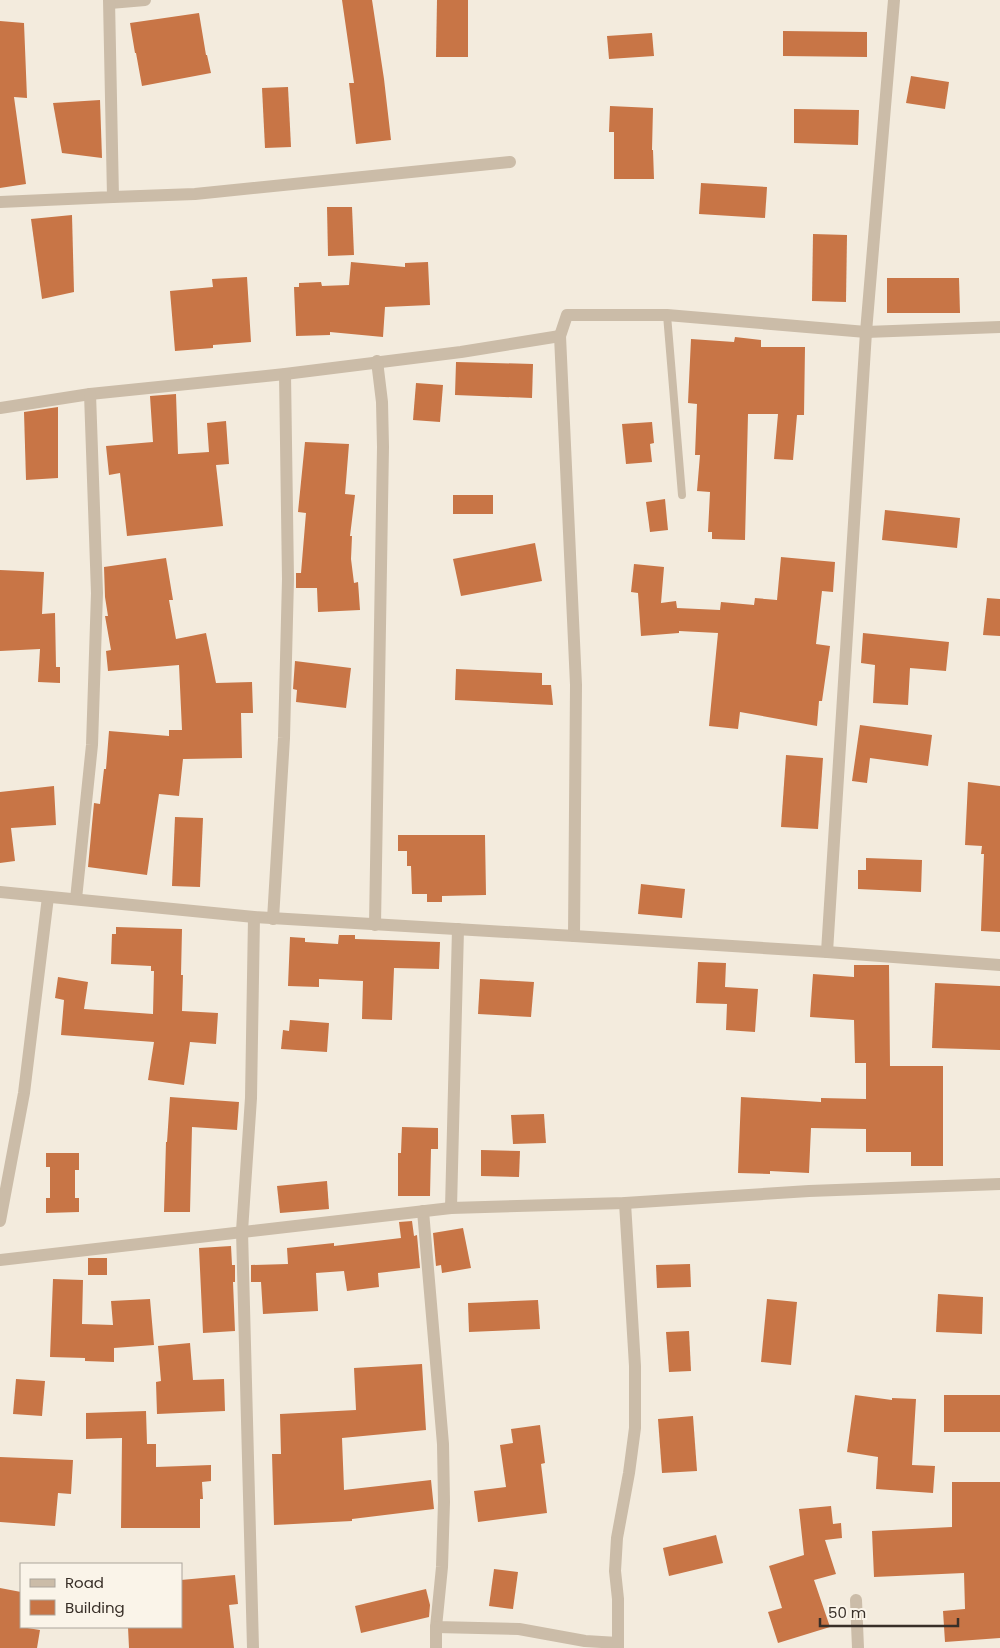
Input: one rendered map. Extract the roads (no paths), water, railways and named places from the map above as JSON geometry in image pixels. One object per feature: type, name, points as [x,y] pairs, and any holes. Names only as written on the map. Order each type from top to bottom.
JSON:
[{"type":"street","points":[[113,197],[109,1],[145,0]]},
{"type":"street","points":[[827,952],[866,332],[894,0]]},
{"type":"street","points":[[0,202],[195,194],[510,162]]},
{"type":"street","points":[[574,936],[576,684],[560,336],[567,315],[667,315],[866,332],[1000,327]]},
{"type":"street","points":[[0,408],[90,394],[286,374],[377,361],[461,352],[560,336]]},
{"type":"street","points":[[375,925],[383,447],[382,402],[377,361]]},
{"type":"street","points":[[273,919],[284,738],[288,579],[286,374]]},
{"type":"street","points":[[76,899],[92,745],[97,593],[90,394]]},
{"type":"street","points":[[0,892],[254,918],[574,936],[1000,965]]},
{"type":"street","points":[[0,1221],[24,1093],[48,897]]},
{"type":"street","points":[[253,1648],[242,1232],[252,1098],[254,918]]},
{"type":"street","points":[[451,1208],[458,929]]},
{"type":"street","points":[[0,1260],[451,1208],[624,1203],[809,1191],[1000,1184]]},
{"type":"street","points":[[436,1627],[519,1629],[618,1646],[618,1600],[615,1571],[617,1538],[635,1428],[635,1366],[624,1203]]},
{"type":"street","points":[[423,1211],[443,1444],[444,1502],[436,1648]]},
{"type":"street","points":[[856,1600],[858,1648]]},
{"type":"lane","points":[[667,315],[682,495]]}]
